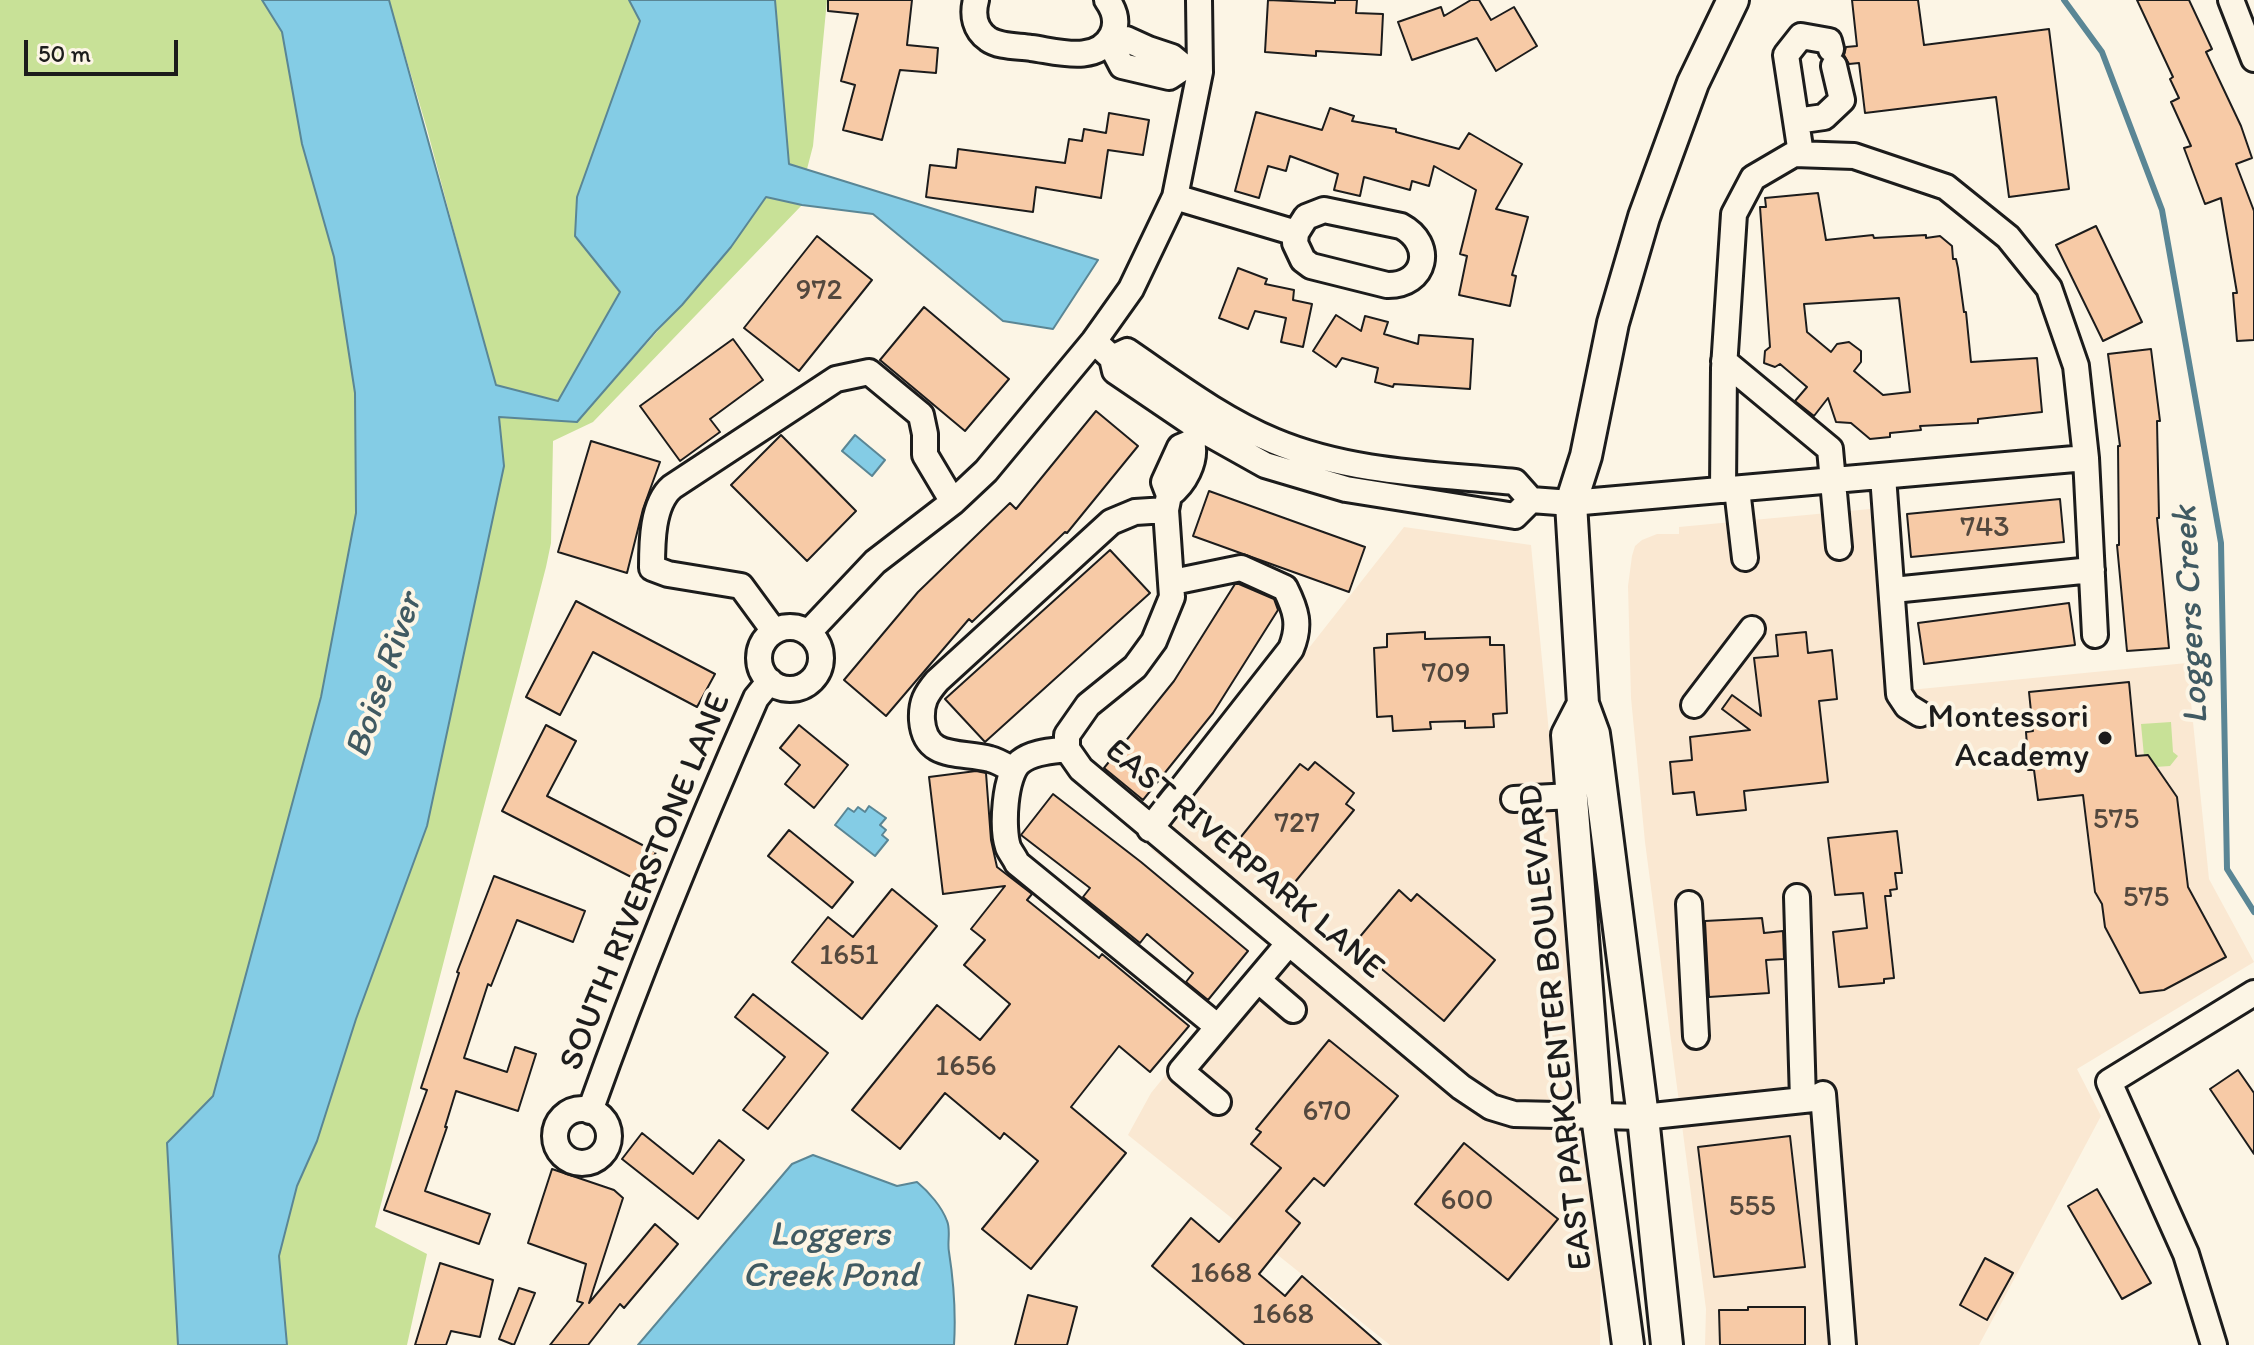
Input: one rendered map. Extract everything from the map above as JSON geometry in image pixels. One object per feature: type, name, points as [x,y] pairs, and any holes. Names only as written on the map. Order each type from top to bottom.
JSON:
[{"type":"main road","name":"EAST PARKCENTER BOULEVARD","points":[[1667,1345],[1643,1117],[1594,734],[1583,704],[1571,503],[1586,456],[1613,323],[1644,217],[1693,83],[1733,0]]},
{"type":"main road","name":"EAST PARKCENTER BOULEVARD","points":[[1583,704],[1567,735],[1597,1116],[1628,1345]]},
{"type":"street","points":[[976,0],[974,19],[978,29],[994,43],[1080,54],[1101,48],[1109,41],[1115,19],[1113,8],[1107,0]]},
{"type":"street","points":[[953,502],[925,455],[921,415],[869,372],[836,379],[672,487],[660,503],[652,568],[668,574],[741,586],[774,631],[793,627],[808,633],[875,562],[953,502],[986,471],[1094,341],[1131,289],[1175,197],[1199,0]]},
{"type":"street","points":[[2231,0],[2254,59]]},
{"type":"street","points":[[1796,121],[1824,117],[1842,100],[1829,41],[1801,36],[1786,55],[1796,121],[1801,154]]},
{"type":"street","points":[[1109,41],[1126,39],[1172,57],[1192,69]]},
{"type":"street","points":[[1745,558],[1730,490],[1724,361],[1734,214],[1753,178],[1794,154],[1854,156],[1946,187],[2008,237],[2049,288],[2076,366],[2086,458],[2095,635]]},
{"type":"street","points":[[1175,197],[1296,233]]},
{"type":"street","points":[[1324,210],[1401,226],[1417,238],[1421,247],[1420,267],[1406,282],[1397,285],[1311,266],[1298,252],[1296,233],[1306,217],[1324,210]]},
{"type":"street","points":[[1094,341],[1112,358],[1115,371],[1265,465],[1346,489],[1515,516],[1531,500],[1571,503],[2086,458]]},
{"type":"street","points":[[1724,361],[1830,449],[1839,547]]},
{"type":"street","name":"EAST RIVERPARK LANE","points":[[1200,426],[1180,447],[1164,482],[1168,502],[1172,597],[1154,641],[1135,667],[1088,705],[1067,735],[1067,749],[1081,769],[1461,1087],[1491,1107],[1514,1114],[1643,1117],[1803,1100]]},
{"type":"street","points":[[1883,476],[1899,694],[1907,706],[1920,714]]},
{"type":"street","points":[[1013,770],[992,759],[943,752],[935,747],[923,731],[921,706],[925,695],[1111,522],[1168,502]]},
{"type":"street","points":[[1150,829],[1291,649],[1298,633],[1296,612],[1285,588],[1241,568],[1173,582]]},
{"type":"street","points":[[1893,590],[2092,570]]},
{"type":"street","points":[[1694,705],[1752,629]]},
{"type":"street","name":"SOUTH RIVERSTONE LANE","points":[[774,631],[761,647],[760,668],[770,681],[793,689],[812,680],[818,672],[821,652],[808,633]]},
{"type":"street","name":"SOUTH RIVERSTONE LANE","points":[[590,1111],[642,967],[697,830],[756,698],[770,681]]},
{"type":"street","points":[[1067,749],[1038,753],[1021,761],[1013,770],[1008,784],[1005,831],[1008,848],[1017,863],[1218,1027]]},
{"type":"street","points":[[1514,799],[1572,796]]},
{"type":"street","points":[[1797,897],[1803,1100],[1823,1094],[1843,1345]]},
{"type":"street","points":[[1689,904],[1696,1036]]},
{"type":"street","points":[[1218,1102],[1181,1071],[1289,943]]},
{"type":"street","points":[[1258,980],[1293,1010]]},
{"type":"street","points":[[2214,1345],[2186,1254],[2109,1082],[2254,993]]},
{"type":"shaded area","points":[[1870,509],[1889,692],[2187,663],[2209,879],[2254,962],[2077,1069],[2101,1116],[1979,1345],[1705,1345],[1706,1309],[1645,842],[1631,698],[1628,586],[1632,556],[1635,546],[1642,540],[1657,534],[1679,534],[1679,527]]},
{"type":"shaded area","points":[[1404,527],[1531,545],[1601,1275],[1600,1345],[1390,1345],[1128,1135],[1151,1093],[1270,947],[1151,849]]},
{"type":"green space","points":[[0,0],[262,0],[282,32],[302,144],[334,257],[355,393],[356,513],[321,697],[213,1096],[167,1143],[178,1345],[0,1345]]},
{"type":"green space","points":[[389,0],[629,0],[640,21],[577,197],[575,236],[620,292],[558,401],[495,385]]},
{"type":"green space","points":[[775,0],[827,0],[813,146],[807,169],[789,164]]},
{"type":"green space","points":[[766,197],[802,205],[593,422],[553,441],[551,543],[546,567],[375,1227],[427,1254],[407,1345],[287,1345],[279,1256],[297,1186],[317,1141],[356,1019],[427,826],[504,466],[499,417],[577,422],[698,284]]},
{"type":"green space","points":[[2171,722],[2173,752],[2178,756],[2170,766],[2155,767],[2144,756],[2141,724]]},
{"type":"water","name":"Boise River","points":[[262,0],[389,0],[496,385],[558,401],[620,292],[575,236],[577,197],[640,21],[629,0],[775,0],[789,164],[1098,260],[1053,329],[1003,321],[873,214],[766,197],[731,247],[577,422],[499,417],[504,466],[427,826],[356,1019],[317,1141],[297,1186],[279,1256],[287,1345],[178,1345],[167,1143],[213,1096],[321,697],[356,513],[355,393],[334,257],[302,144],[282,32]]},
{"type":"water","points":[[855,435],[885,460],[872,476],[842,451]]},
{"type":"water","points":[[869,806],[886,818],[880,825],[886,830],[882,835],[888,840],[875,856],[835,825],[848,808],[854,812],[858,807],[865,812]]},
{"type":"water","name":"Loggers Creek Pond","points":[[813,1155],[897,1186],[917,1182],[938,1205],[949,1228],[954,1345],[638,1345],[792,1164]]},
{"type":"building","points":[[828,0],[912,0],[907,45],[938,48],[936,73],[900,70],[882,140],[843,130],[855,85],[841,81],[858,14],[828,11]]},
{"type":"building","points":[[1268,0],[1335,3],[1335,0],[1357,0],[1356,13],[1383,14],[1381,55],[1316,51],[1316,56],[1265,52]]},
{"type":"building","points":[[1471,0],[1479,0],[1491,20],[1514,7],[1537,46],[1496,71],[1477,38],[1412,60],[1398,22],[1441,7],[1444,16]]},
{"type":"building","points":[[1852,0],[1918,0],[1924,45],[2049,29],[2069,189],[2009,197],[1996,97],[1865,113],[1859,63],[1849,64],[1844,55],[1846,47],[1857,46]]},
{"type":"building","points":[[2137,0],[2189,0],[2212,49],[2206,52],[2241,126],[2252,158],[2236,164],[2254,211],[2254,340],[2237,341],[2233,293],[2237,293],[2221,198],[2205,204],[2184,148],[2191,146],[2171,102],[2179,98],[2170,79],[2173,77]]},
{"type":"building","points":[[1330,108],[1354,116],[1352,121],[1396,129],[1396,132],[1459,149],[1469,133],[1522,164],[1496,209],[1528,217],[1512,275],[1516,276],[1510,306],[1459,295],[1467,256],[1460,254],[1476,190],[1434,166],[1429,186],[1412,181],[1410,190],[1364,177],[1360,196],[1334,190],[1338,174],[1290,156],[1286,171],[1268,166],[1259,198],[1235,191],[1256,112],[1322,130]]},
{"type":"building","points":[[1109,113],[1149,120],[1143,155],[1108,150],[1101,198],[1036,187],[1033,212],[926,197],[930,165],[956,168],[958,149],[1065,163],[1069,139],[1082,141],[1084,129],[1106,133]]},
{"type":"building","points":[[1818,193],[1826,240],[1873,235],[1874,238],[1940,236],[1952,246],[1953,259],[1956,259],[1971,362],[2037,358],[2042,412],[1978,419],[1978,423],[1920,426],[1921,430],[1890,433],[1890,437],[1870,439],[1851,423],[1836,422],[1828,398],[1814,416],[1795,401],[1807,387],[1780,364],[1775,367],[1764,363],[1765,351],[1770,347],[1760,207],[1766,207],[1765,198]],"holes":[[[1899,298],[1910,392],[1883,395],[1854,371],[1861,362],[1861,351],[1849,342],[1837,344],[1831,352],[1807,332],[1804,304]]]},
{"type":"building","points":[[2096,226],[2142,322],[2103,341],[2056,245]]},
{"type":"building","points":[[817,236],[872,280],[799,371],[744,328]]},
{"type":"building","points":[[1238,268],[1267,279],[1265,284],[1294,290],[1293,300],[1312,304],[1303,347],[1281,342],[1286,318],[1255,311],[1248,329],[1219,318]]},
{"type":"building","points":[[924,307],[1009,379],[965,431],[880,360]]},
{"type":"building","points":[[1336,315],[1361,331],[1365,316],[1388,322],[1384,334],[1418,344],[1419,335],[1473,339],[1470,389],[1394,384],[1393,387],[1375,382],[1378,368],[1342,358],[1336,367],[1313,351]]},
{"type":"building","points":[[733,339],[763,380],[710,419],[720,432],[680,461],[640,406]]},
{"type":"building","points":[[2151,349],[2160,421],[2157,421],[2157,518],[2169,648],[2127,651],[2117,545],[2120,446],[2108,354]]},
{"type":"building","points":[[1096,411],[1138,446],[1067,533],[972,622],[969,619],[886,716],[844,680],[918,592],[1010,503],[1016,509]]},
{"type":"building","points":[[781,435],[856,511],[807,561],[731,485]]},
{"type":"building","points":[[591,441],[660,462],[643,509],[627,573],[558,552]]},
{"type":"building","points":[[1209,491],[1365,547],[1349,592],[1193,536]]},
{"type":"building","points":[[2060,499],[2064,542],[1911,557],[1907,514]]},
{"type":"building","points":[[1110,550],[1150,593],[985,742],[945,699]]},
{"type":"building","points":[[1235,584],[1274,599],[1278,610],[1213,713],[1143,800],[1104,768],[1174,681]]},
{"type":"building","points":[[576,601],[715,674],[697,707],[593,652],[560,715],[526,697]]},
{"type":"building","points":[[2069,603],[2075,645],[1924,664],[1918,623]]},
{"type":"building","points":[[1425,632],[1425,639],[1490,637],[1490,645],[1504,645],[1507,713],[1493,714],[1494,727],[1465,728],[1465,721],[1430,722],[1431,729],[1393,731],[1392,716],[1377,717],[1374,648],[1387,647],[1387,634]]},
{"type":"building","points":[[1806,632],[1808,653],[1832,650],[1837,699],[1819,701],[1828,782],[1744,791],[1746,810],[1697,815],[1694,792],[1673,794],[1670,762],[1692,760],[1690,737],[1750,730],[1722,709],[1732,695],[1761,716],[1754,658],[1778,656],[1776,635]]},
{"type":"building","points":[[2129,682],[2136,756],[2148,755],[2177,797],[2188,887],[2226,957],[2164,990],[2140,993],[2105,927],[2102,904],[2095,892],[2083,795],[2038,800],[2034,770],[2028,770],[2027,765],[2022,766],[2020,746],[2027,746],[2026,732],[2033,731],[2029,692]]},
{"type":"building","points":[[546,725],[576,741],[547,796],[656,852],[641,882],[502,811]]},
{"type":"building","points":[[799,725],[848,765],[814,808],[785,784],[800,765],[780,748]]},
{"type":"building","points":[[1315,762],[1354,793],[1346,804],[1354,810],[1286,893],[1239,856],[1249,844],[1240,838],[1300,764],[1308,770]]},
{"type":"building","points":[[976,771],[986,773],[991,840],[997,867],[1032,894],[1027,900],[1099,958],[1102,954],[1189,1026],[1150,1072],[1119,1046],[1071,1107],[1126,1153],[1031,1269],[982,1229],[1038,1161],[1004,1133],[1000,1139],[945,1093],[900,1149],[852,1110],[937,1005],[980,1040],[1010,1004],[964,965],[985,940],[971,929],[1005,886],[943,894],[929,777]]},
{"type":"building","points":[[1053,794],[1248,951],[1208,1000],[1186,982],[1193,973],[1147,934],[1140,943],[1083,897],[1090,888],[1021,835]]},
{"type":"building","points":[[789,830],[853,882],[832,908],[768,856]]},
{"type":"building","points":[[1897,831],[1902,873],[1895,873],[1897,889],[1890,890],[1891,896],[1885,896],[1894,978],[1884,979],[1884,983],[1839,987],[1833,932],[1867,928],[1863,893],[1835,895],[1828,838]]},
{"type":"building","points":[[494,876],[585,911],[573,942],[517,920],[491,986],[488,984],[464,1058],[507,1072],[515,1047],[536,1054],[518,1111],[456,1091],[425,1191],[490,1214],[479,1244],[384,1210],[427,1090],[421,1088],[457,972]]},
{"type":"building","points":[[892,889],[937,926],[862,1019],[792,962],[828,917],[853,937]]},
{"type":"building","points":[[1399,890],[1411,901],[1417,894],[1495,960],[1444,1021],[1353,945]]},
{"type":"building","points":[[1762,918],[1764,933],[1783,931],[1784,959],[1766,960],[1769,993],[1709,997],[1705,921]]},
{"type":"building","points":[[753,994],[828,1053],[768,1129],[743,1110],[785,1057],[735,1017]]},
{"type":"building","points":[[1329,1040],[1398,1096],[1324,1186],[1314,1178],[1286,1211],[1300,1223],[1259,1274],[1285,1296],[1302,1276],[1381,1345],[1245,1345],[1152,1266],[1191,1218],[1219,1242],[1281,1168],[1251,1144],[1261,1132],[1256,1129]]},
{"type":"building","points":[[2238,1070],[2254,1093],[2254,1154],[2210,1089]]},
{"type":"building","points":[[642,1133],[693,1174],[719,1140],[744,1160],[698,1219],[622,1159]]},
{"type":"building","points":[[1790,1136],[1805,1267],[1714,1277],[1698,1147]]},
{"type":"building","points":[[1464,1143],[1558,1219],[1508,1280],[1415,1204]]},
{"type":"building","points":[[552,1169],[614,1190],[623,1198],[589,1303],[655,1224],[678,1244],[624,1308],[620,1304],[588,1345],[550,1345],[583,1303],[577,1301],[586,1264],[528,1243]]},
{"type":"building","points":[[2097,1189],[2151,1283],[2122,1299],[2068,1206]]},
{"type":"building","points":[[1985,1258],[2013,1273],[1987,1320],[1960,1305]]},
{"type":"building","points":[[440,1263],[493,1280],[480,1337],[451,1331],[446,1345],[415,1345]]},
{"type":"building","points":[[519,1288],[535,1293],[514,1345],[499,1339]]},
{"type":"building","points":[[1028,1295],[1077,1307],[1067,1345],[1015,1345]]},
{"type":"building","points":[[1748,1307],[1805,1307],[1805,1345],[1720,1345],[1719,1310],[1748,1310]]},
{"type":"waterway","name":"Loggers Creek","points":[[2064,0],[2102,52],[2162,210],[2221,543],[2227,869],[2254,912]]},
{"type":"place","name":"Montessori Academy","points":[[2105,738]]}]
